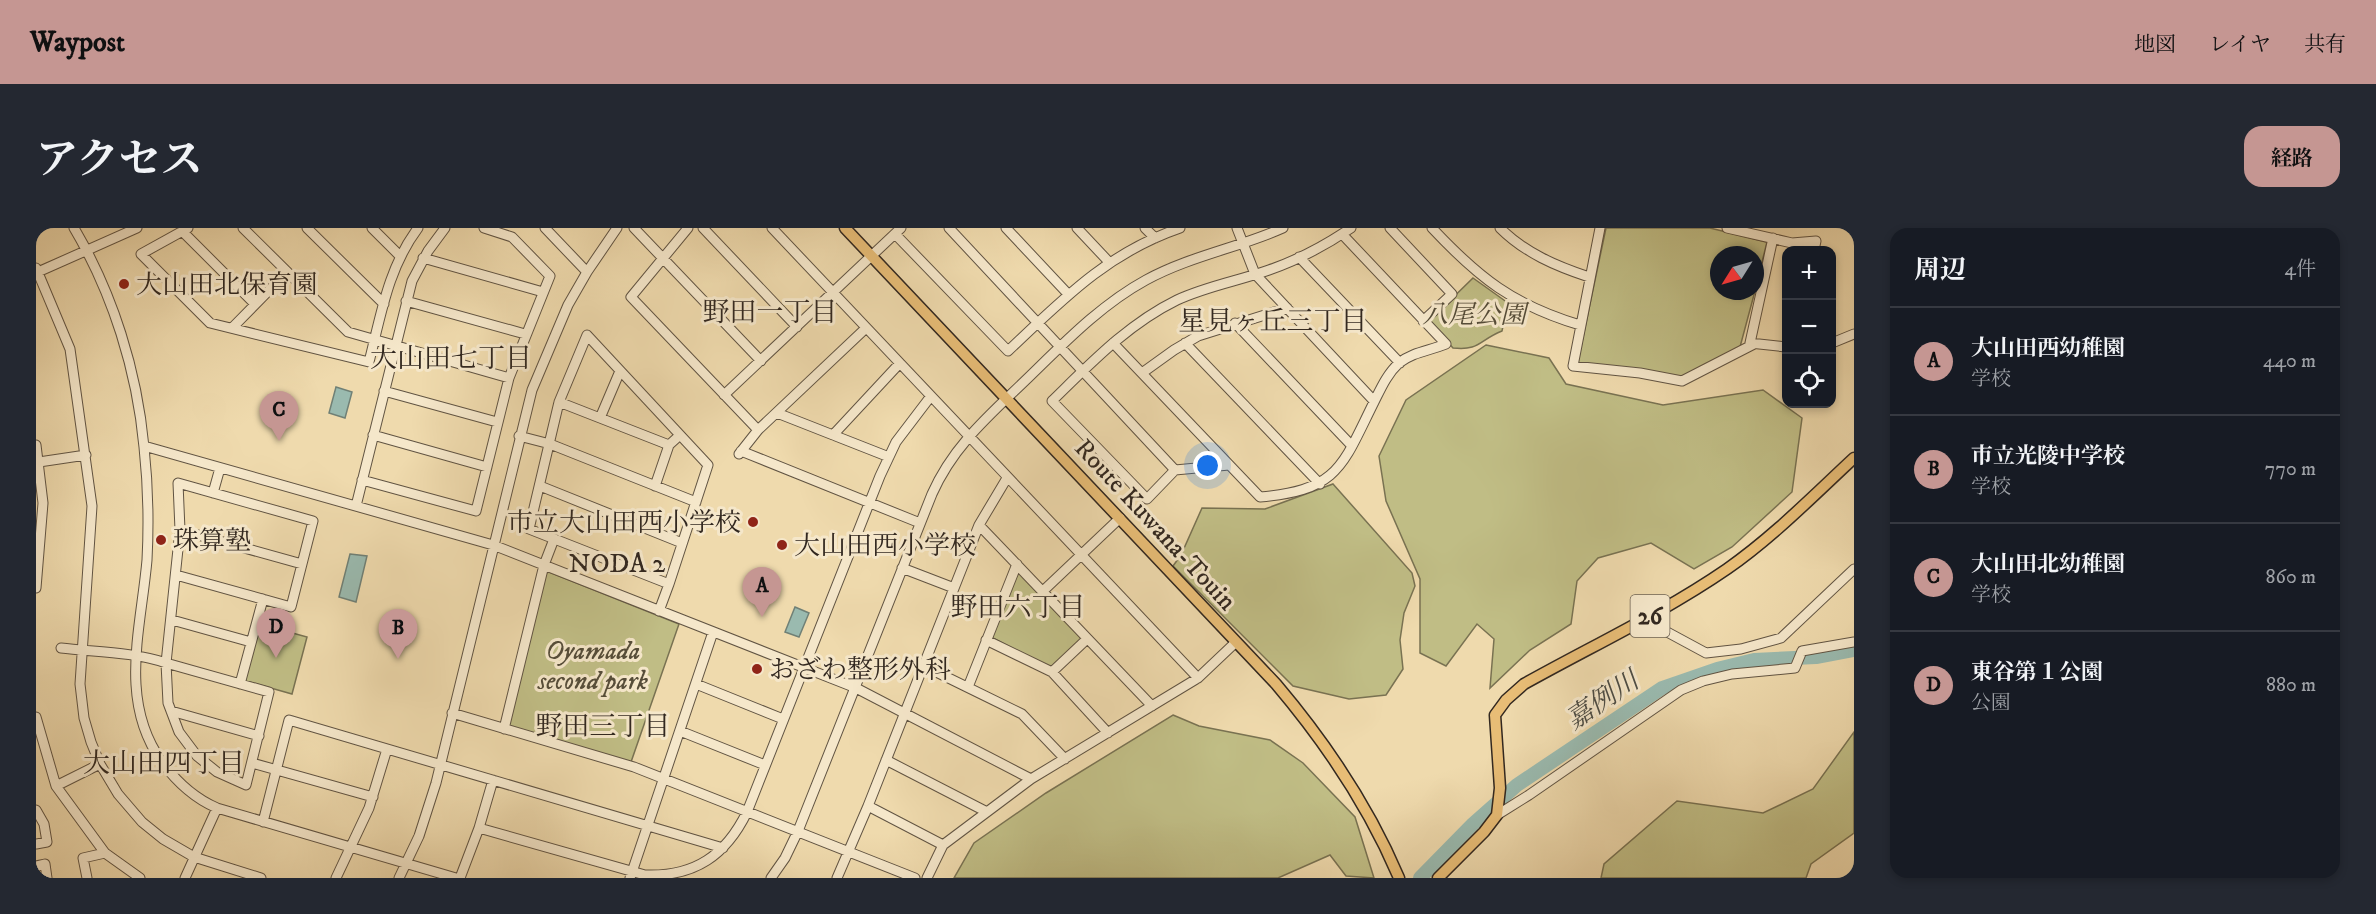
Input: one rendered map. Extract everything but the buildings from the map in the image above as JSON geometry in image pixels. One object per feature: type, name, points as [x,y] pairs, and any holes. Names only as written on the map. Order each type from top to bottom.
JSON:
[{"type":"main road","name":"Route Kuwana-Touin","points":[[845,228],[1276,684],[1310,724],[1345,775],[1387,850],[1399,878]]},
{"type":"main road","name":"26","points":[[1497,815],[1500,788],[1496,715],[1506,699],[1524,684],[1643,619],[1728,568],[1793,516],[1852,464]]},
{"type":"main road","points":[[1438,878],[1484,832],[1497,815]]},
{"type":"street","points":[[74,228],[87,250],[122,339],[136,390],[144,446],[148,527],[135,656],[135,694],[149,742],[167,768],[189,791],[217,808],[458,878],[479,828],[493,780]]},
{"type":"street","points":[[137,228],[37,270],[70,349],[93,515],[80,684],[82,705],[87,730],[100,764],[117,794],[142,822],[163,839],[194,857],[261,878]]},
{"type":"street","points":[[243,228],[348,332],[509,378]]},
{"type":"street","points":[[308,228],[384,304]]},
{"type":"street","points":[[372,228],[400,256]]},
{"type":"street","points":[[255,304],[185,230],[141,254],[210,323],[369,362],[392,273],[418,228]]},
{"type":"street","points":[[356,506],[414,274],[445,228]]},
{"type":"street","points":[[362,480],[476,512],[509,378],[550,276],[512,237],[484,228]]},
{"type":"street","points":[[545,228],[587,272]]},
{"type":"street","points":[[634,228],[761,361]]},
{"type":"street","points":[[688,228],[631,297],[758,430]]},
{"type":"street","points":[[703,228],[797,327]]},
{"type":"street","points":[[772,228],[1198,678]]},
{"type":"street","points":[[949,228],[1175,470]]},
{"type":"street","points":[[1006,228],[1068,294]]},
{"type":"street","points":[[1077,228],[1109,262]]},
{"type":"street","points":[[1145,228],[1155,238]]},
{"type":"street","points":[[724,395],[898,231],[1008,351],[1068,294],[1109,262],[1180,228]]},
{"type":"street","points":[[1237,228],[1255,274],[1374,401]]},
{"type":"street","points":[[771,878],[785,858],[798,831],[920,523],[946,466],[968,436],[1060,347],[1107,306],[1147,280],[1190,260],[1282,228]]},
{"type":"street","points":[[1229,465],[1175,470],[1147,499],[1052,401],[1113,342],[1149,316],[1211,286],[1255,274],[1299,257],[1351,228]]},
{"type":"street","points":[[1390,228],[1452,294],[1423,321]]},
{"type":"street","points":[[1432,228],[1472,269],[1500,290],[1536,310],[1580,325]]},
{"type":"street","points":[[1500,228],[1524,248],[1546,260],[1589,277]]},
{"type":"street","points":[[1598,228],[1573,366],[1640,373],[1682,381],[1752,344],[1782,347]]},
{"type":"street","points":[[1727,228],[1792,243],[1816,241],[1815,246]]},
{"type":"street","points":[[399,878],[424,821],[440,765],[532,390],[551,341],[587,272],[613,230]]},
{"type":"street","points":[[1113,342],[1260,497],[1292,494],[1320,484],[1337,469],[1352,446],[1388,375],[1400,363],[1420,351],[1446,344],[1342,234]]},
{"type":"street","points":[[1752,344],[1773,238]]},
{"type":"street","points":[[1299,257],[1400,363]]},
{"type":"street","points":[[423,258],[543,292]]},
{"type":"street","points":[[232,328],[287,272]]},
{"type":"street","points":[[406,301],[525,334]]},
{"type":"street","points":[[1142,373],[1185,343],[1235,323],[1287,308]]},
{"type":"street","points":[[1235,323],[1352,446]]},
{"type":"street","points":[[866,328],[758,430],[740,452],[920,523]]},
{"type":"street","points":[[1836,341],[1854,334]]},
{"type":"street","points":[[659,611],[669,584],[708,465],[587,335],[559,402],[529,529],[669,584]]},
{"type":"street","points":[[1185,343],[1320,484]]},
{"type":"street","points":[[833,435],[900,363]]},
{"type":"street","points":[[600,418],[620,371]]},
{"type":"street","points":[[384,390],[497,422]]},
{"type":"street","points":[[479,828],[631,875],[653,876],[678,873],[706,862],[723,848],[734,837],[747,812],[869,502],[897,442],[931,396]]},
{"type":"street","points":[[559,402],[669,445]]},
{"type":"street","points":[[777,413],[890,457]]},
{"type":"street","points":[[373,435],[487,467]]},
{"type":"street","points":[[655,486],[669,445],[680,435]]},
{"type":"street","points":[[519,436],[550,444],[696,502]]},
{"type":"street","points":[[36,445],[43,508],[36,588]]},
{"type":"street","points":[[144,446],[494,545],[856,688],[1032,779]]},
{"type":"street","points":[[39,462],[86,455]]},
{"type":"street","points":[[213,493],[220,468]]},
{"type":"street","points":[[837,878],[868,806],[979,525],[1007,478]]},
{"type":"street","points":[[61,648],[135,656],[166,663],[269,692],[246,785],[217,772],[191,749],[179,732],[171,711],[166,686],[166,663],[180,530],[178,483],[313,521],[291,607],[176,575]]},
{"type":"street","points":[[540,486],[682,543]]},
{"type":"street","points":[[1042,591],[1120,518]]},
{"type":"street","points":[[979,525],[1152,706]]},
{"type":"street","points":[[180,530],[302,564]]},
{"type":"street","points":[[504,729],[544,565],[554,538]]},
{"type":"street","points":[[968,687],[1017,564]]},
{"type":"street","points":[[902,568],[954,588]]},
{"type":"street","points":[[1643,619],[1706,653],[1742,650],[1781,638],[1854,569]]},
{"type":"street","points":[[240,684],[263,599]]},
{"type":"street","points":[[172,620],[251,642]]},
{"type":"street","points":[[631,875],[713,632]]},
{"type":"street","points":[[1052,672],[1087,639]]},
{"type":"street","points":[[986,640],[1052,672],[1108,732]]},
{"type":"street","points":[[927,878],[943,845],[1032,779],[1198,678],[1236,642]]},
{"type":"street","points":[[1497,815],[1681,690],[1723,676],[1795,668],[1802,651],[1854,642]]},
{"type":"street","points":[[924,666],[1022,714],[1065,759]]},
{"type":"street","points":[[696,684],[783,719]]},
{"type":"street","points":[[171,711],[259,736]]},
{"type":"street","points":[[452,713],[663,778],[849,852],[888,873],[915,878]]},
{"type":"street","points":[[36,717],[56,786],[105,853],[140,878]]},
{"type":"street","points":[[263,822],[289,720],[723,848]]},
{"type":"street","points":[[680,731],[765,765]]},
{"type":"street","points":[[336,878],[352,848],[373,797],[387,749]]},
{"type":"street","points":[[886,760],[987,812]]},
{"type":"street","points":[[252,763],[373,797]]},
{"type":"street","points":[[56,786],[100,764]]},
{"type":"street","points":[[868,806],[943,845]]},
{"type":"street","points":[[185,878],[217,808]]},
{"type":"street","points":[[36,810],[44,824],[47,842],[36,844]]},
{"type":"street","points":[[87,878],[84,858],[105,853]]},
{"type":"street","points":[[36,866],[45,864],[47,878]]},
{"type":"green space","points":[[1606,228],[1710,228],[1767,242],[1764,254],[1764,246],[1710,246],[1710,300],[1753,300],[1740,347],[1681,377],[1579,364]]},
{"type":"green space","name":"八尾公園","points":[[1473,278],[1508,303],[1502,331],[1469,348],[1453,348],[1430,320]]},
{"type":"green space","points":[[1486,345],[1549,358],[1566,384],[1663,405],[1763,390],[1782,404],[1782,408],[1788,408],[1802,418],[1792,492],[1732,547],[1694,569],[1651,543],[1598,558],[1577,581],[1571,624],[1530,650],[1490,688],[1494,639],[1477,624],[1446,666],[1420,653],[1420,579],[1386,501],[1379,456],[1406,400]]},
{"type":"green space","points":[[1333,484],[1412,573],[1415,586],[1404,613],[1400,640],[1403,669],[1386,695],[1349,699],[1293,686],[1173,566],[1181,555],[1202,508],[1265,509]]},
{"type":"green space","name":"Oyamada second park","points":[[549,572],[679,624],[631,762],[510,727],[546,573]]},
{"type":"green space","points":[[1020,572],[1081,636],[1081,640],[1049,668],[991,637],[1017,574]]},
{"type":"green space","points":[[260,624],[307,637],[292,694],[246,681],[244,678]]},
{"type":"green space","points":[[1173,715],[1199,726],[1270,740],[1303,763],[1355,817],[1374,878],[1346,876],[1330,855],[1278,878],[954,878],[974,843],[1046,793]]},
{"type":"green space","points":[[1854,732],[1854,833],[1811,864],[1806,878],[1601,878],[1604,864],[1677,801],[1763,813],[1813,789]]},
{"type":"water","points":[[336,387],[352,392],[345,418],[329,413]]},
{"type":"water","points":[[350,554],[367,556],[356,602],[339,597]]},
{"type":"water","points":[[795,607],[809,613],[799,637],[785,632]]},
{"type":"waterway","name":"嘉例川","points":[[1420,878],[1473,824],[1517,785],[1662,688],[1717,669],[1754,660],[1816,657],[1854,650]]},
{"type":"place","name":"大山田北保育園","points":[[124,284]]},
{"type":"place","name":"大山田北幼稚園","points":[[279,441]]},
{"type":"place","name":"市立大山田西小学校","points":[[753,522]]},
{"type":"place","name":"珠算塾","points":[[161,540]]},
{"type":"place","name":"大山田西小学校","points":[[782,545]]},
{"type":"place","name":"大山田西幼稚園","points":[[762,617]]},
{"type":"place","name":"東谷第１公園","points":[[276,658]]},
{"type":"place","name":"市立光陵中学校","points":[[398,659]]},
{"type":"place","name":"おざわ整形外科","points":[[757,669]]},
{"type":"district","name":"野田一丁目","points":[[770,312]]},
{"type":"district","name":"星見ヶ丘三丁目","points":[[1273,321]]},
{"type":"district","name":"大山田七丁目","points":[[451,358]]},
{"type":"district","name":"NODA 2","points":[[617,563]]},
{"type":"district","name":"野田六丁目","points":[[1018,607]]},
{"type":"district","name":"野田三丁目","points":[[603,726]]},
{"type":"district","name":"大山田四丁目","points":[[164,763]]}]
